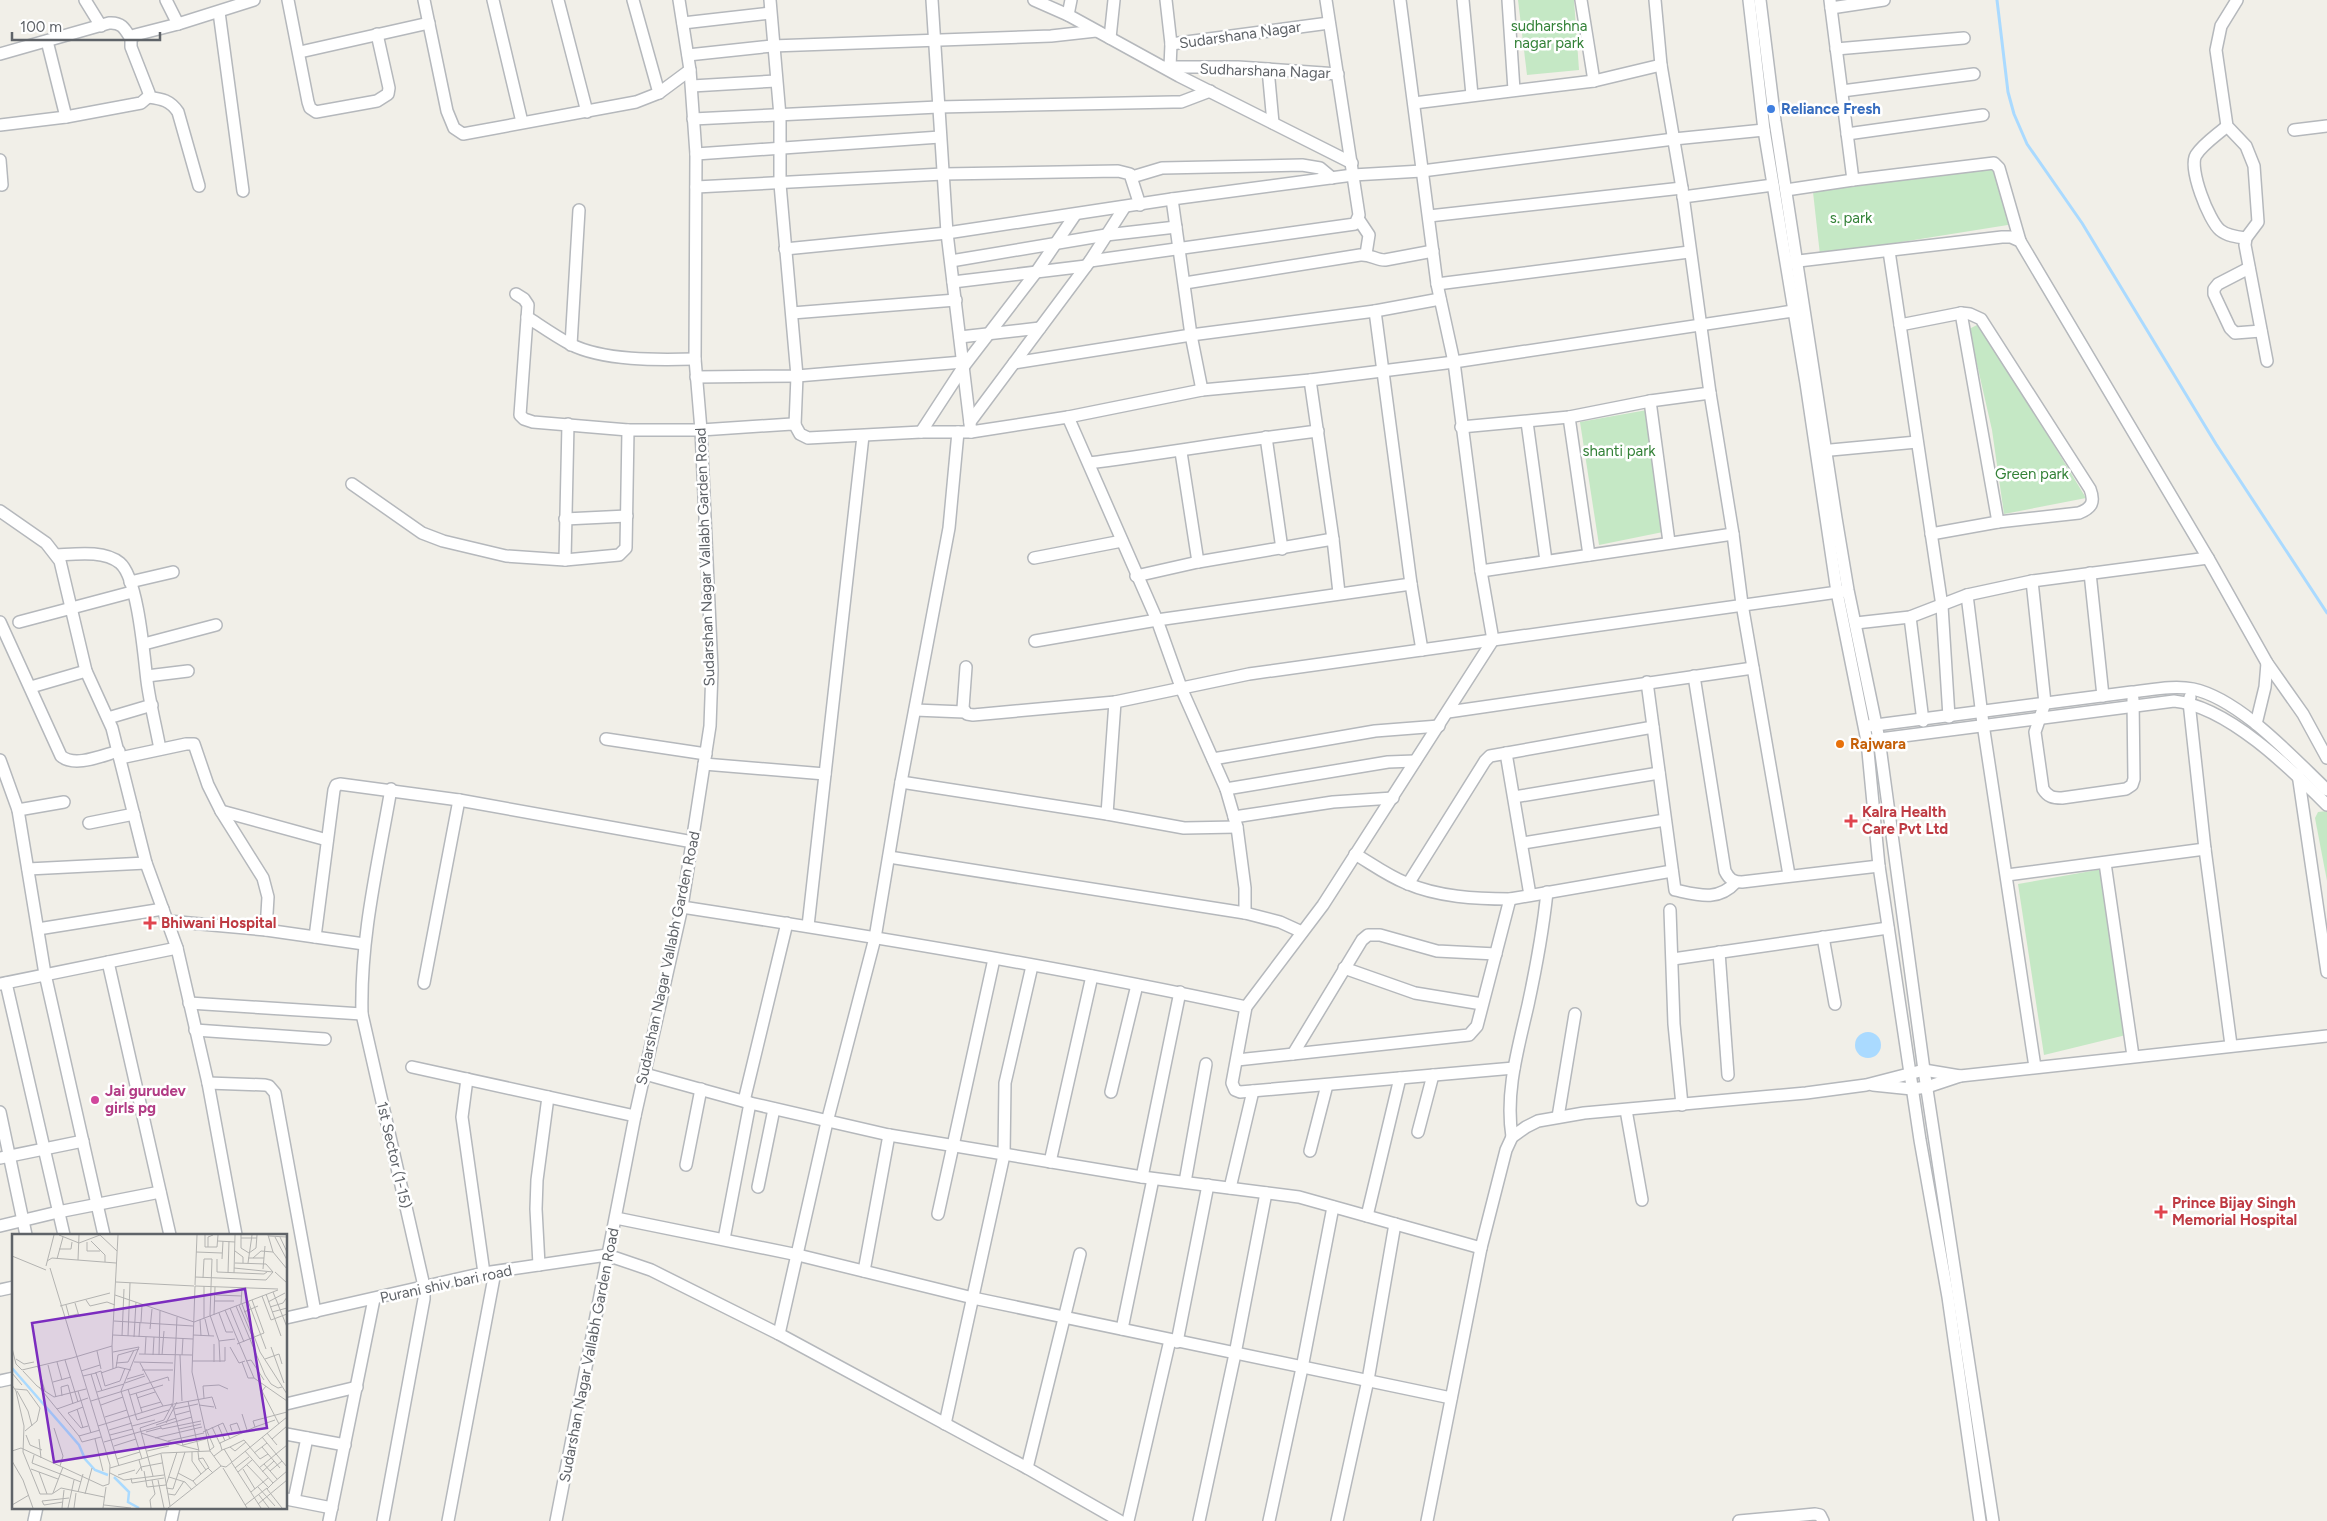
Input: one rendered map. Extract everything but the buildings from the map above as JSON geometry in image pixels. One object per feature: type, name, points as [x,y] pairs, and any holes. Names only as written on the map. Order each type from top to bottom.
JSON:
[{"type":"street","points":[[86,0],[101,26]]},
{"type":"street","points":[[166,0],[178,24]]},
{"type":"street","points":[[135,36],[254,0]]},
{"type":"street","points":[[288,0],[310,108],[316,112],[377,101],[388,94],[389,88],[377,34]]},
{"type":"street","points":[[424,0],[447,111],[456,130],[467,135],[522,122],[636,102],[659,93],[690,70]]},
{"type":"street","points":[[493,0],[522,122]]},
{"type":"street","points":[[558,0],[587,112]]},
{"type":"street","points":[[633,0],[659,93]]},
{"type":"street","name":"Sudarshan Nagar Vallabh Garden Road","points":[[556,1521],[635,1116],[682,907],[710,726],[712,670],[695,359],[696,154],[692,86],[680,0]]},
{"type":"street","points":[[770,0],[772,46],[780,116],[780,184],[797,376],[796,425],[800,434],[808,438],[958,432],[970,427],[1068,417],[1202,390],[1310,380],[1454,362],[1794,311]]},
{"type":"street","points":[[932,0],[947,233],[970,427]]},
{"type":"street","name":"Sudharshana Nagar","points":[[1034,0],[1068,15],[1167,67],[1179,76],[1273,123],[1352,169]]},
{"type":"street","points":[[1068,15],[1071,0]]},
{"type":"street","points":[[1110,38],[1114,0]]},
{"type":"street","name":"Sudarshana Nagar","points":[[1166,0],[1171,44],[1186,40],[1328,23]]},
{"type":"street","points":[[1326,0],[1328,23]]},
{"type":"street","points":[[1400,0],[1437,284],[1454,362],[1481,571],[1493,640],[1323,905],[1246,1007],[1233,1087],[1240,1092],[1514,1068]]},
{"type":"street","points":[[1463,0],[1472,95]]},
{"type":"street","points":[[1508,0],[1514,90]]},
{"type":"street","points":[[1580,0],[1594,81]]},
{"type":"street","points":[[1655,0],[1661,65],[1682,192],[1689,252],[1733,534],[1742,604],[1789,875]]},
{"type":"street","points":[[1749,0],[1764,130],[1773,185],[1791,262],[1843,591],[1873,740],[1993,1521]]},
{"type":"street","points":[[1760,0],[1775,121],[1786,190],[1794,311],[1821,451]]},
{"type":"street","points":[[1853,180],[1831,4],[1884,0]]},
{"type":"street","points":[[2237,0],[2221,26],[2216,50],[2227,126],[2246,146],[2254,166],[2258,222],[2246,238],[2249,268],[2267,361]]},
{"type":"street","points":[[219,12],[243,191]]},
{"type":"street","points":[[683,23],[770,13]]},
{"type":"street","points":[[0,54],[116,23],[135,36]]},
{"type":"street","points":[[300,52],[430,23]]},
{"type":"street","name":"Sudharshana Nagar","points":[[1167,67],[1268,69],[1338,74],[1328,23]]},
{"type":"street","points":[[688,55],[772,46],[1051,36],[1096,30]]},
{"type":"street","points":[[135,36],[131,47],[148,88],[148,97]]},
{"type":"street","points":[[1836,49],[1964,38]]},
{"type":"street","points":[[47,41],[66,117]]},
{"type":"street","points":[[1167,67],[1171,44]]},
{"type":"street","points":[[1414,103],[1594,81],[1661,65]]},
{"type":"street","points":[[1268,69],[1273,123]]},
{"type":"street","points":[[1338,74],[1359,220],[1369,234],[1366,254]]},
{"type":"street","points":[[1842,91],[1974,74]]},
{"type":"street","points":[[692,86],[776,80]]},
{"type":"street","points":[[693,119],[938,107],[1181,102],[1210,91]]},
{"type":"street","points":[[0,125],[118,109],[141,103],[148,97],[162,99],[172,103],[178,112],[199,186]]},
{"type":"street","points":[[1847,134],[1983,115]]},
{"type":"street","points":[[2227,126],[2196,156],[2193,168],[2217,227],[2230,236],[2246,238]]},
{"type":"street","points":[[2294,130],[2327,126]]},
{"type":"street","points":[[785,249],[947,233],[1124,208],[1172,199],[1332,178],[1352,169],[1422,171],[1674,139],[1764,130]]},
{"type":"street","points":[[696,154],[940,137]]},
{"type":"street","points":[[0,160],[2,185]]},
{"type":"street","points":[[1786,190],[1994,163],[1999,168],[2020,241],[2208,558],[2267,663],[2303,714],[2327,758]]},
{"type":"street","points":[[1132,178],[1162,168],[1302,165],[1320,168],[1332,178]]},
{"type":"street","points":[[696,187],[942,174],[1118,171],[1130,174],[1140,205]]},
{"type":"street","points":[[1429,216],[1773,185]]},
{"type":"street","points":[[1172,199],[1191,335],[1202,390]]},
{"type":"street","points":[[970,427],[1014,363],[1088,263],[1124,208]]},
{"type":"street","points":[[571,344],[579,210]]},
{"type":"street","points":[[921,432],[963,364],[1037,270],[1075,214]]},
{"type":"street","points":[[953,282],[1179,248],[1349,226],[1359,220]]},
{"type":"street","points":[[951,261],[1106,235],[1176,227]]},
{"type":"street","points":[[1791,262],[2002,237],[2020,241]]},
{"type":"street","points":[[1889,250],[1942,606],[1949,717]]},
{"type":"street","points":[[1185,283],[1366,254],[1385,260],[1433,251]]},
{"type":"street","points":[[1437,284],[1689,252]]},
{"type":"street","points":[[2249,268],[2218,284],[2214,289],[2214,294],[2230,328],[2235,333],[2261,331]]},
{"type":"street","points":[[516,294],[526,302],[527,318],[520,415],[524,419],[533,422],[628,430],[700,430],[796,425]]},
{"type":"street","points":[[1014,363],[1191,335],[1375,311],[1440,299]]},
{"type":"street","points":[[792,313],[956,300]]},
{"type":"street","points":[[1375,311],[1385,370],[1411,584],[1422,650]]},
{"type":"street","points":[[1900,325],[1961,313],[1970,314],[1981,319],[2094,498],[2092,505],[2079,513],[1998,522],[1930,534]]},
{"type":"street","points":[[1961,313],[1998,522]]},
{"type":"street","points":[[527,318],[571,344],[589,350],[626,358],[652,360],[695,359]]},
{"type":"street","points":[[960,337],[1040,328]]},
{"type":"street","points":[[696,377],[797,376],[963,364]]},
{"type":"street","points":[[1310,380],[1339,593]]},
{"type":"street","points":[[1462,427],[1569,417],[1650,401],[1710,393]]},
{"type":"street","points":[[1650,401],[1669,542]]},
{"type":"street","points":[[1068,417],[1089,462],[1136,576],[1157,620],[1182,690],[1226,789],[1235,822],[1245,888],[1245,913]]},
{"type":"street","points":[[1569,417],[1589,555]]},
{"type":"street","points":[[1528,422],[1546,561]]},
{"type":"street","points":[[565,560],[568,424]]},
{"type":"street","points":[[352,484],[422,532],[443,542],[506,556],[565,560],[619,555],[626,548],[628,430]]},
{"type":"street","points":[[1089,462],[1181,452],[1266,437],[1318,431]]},
{"type":"street","points":[[778,1334],[798,1255],[827,1122],[875,938],[901,782],[949,528],[958,432]]},
{"type":"street","points":[[808,926],[863,436]]},
{"type":"street","points":[[1266,437],[1282,549]]},
{"type":"street","points":[[1821,451],[1917,442]]},
{"type":"street","points":[[1181,452],[1198,562]]},
{"type":"street","points":[[0,512],[46,543],[57,555],[60,562],[86,671],[108,718],[146,863],[177,948],[208,1083],[236,1234]]},
{"type":"street","points":[[565,519],[627,516]]},
{"type":"street","points":[[1481,571],[1733,534]]},
{"type":"street","points":[[1136,576],[1198,562],[1333,539]]},
{"type":"street","points":[[1034,558],[1122,541]]},
{"type":"street","points":[[57,555],[84,553],[115,560],[125,569],[144,644],[147,676],[160,749]]},
{"type":"street","points":[[1856,623],[1910,617],[1967,595],[2032,581],[2208,558]]},
{"type":"street","points":[[19,622],[72,608],[173,572]]},
{"type":"street","points":[[2090,573],[2103,696]]},
{"type":"street","points":[[2032,581],[2045,703],[2035,732],[2043,788],[2047,794],[2054,798],[2062,798],[2126,789],[2132,785],[2134,779],[2134,706],[2132,692]]},
{"type":"street","points":[[1035,641],[1157,620],[1411,584]]},
{"type":"street","points":[[915,710],[964,712],[973,715],[1115,702],[1182,690],[1249,674],[1843,591]]},
{"type":"street","points":[[1843,591],[1856,623],[1870,726]]},
{"type":"street","points":[[1967,595],[1982,719],[2035,1067]]},
{"type":"street","points":[[1910,617],[1923,720]]},
{"type":"street","points":[[0,622],[61,756],[66,761],[75,762],[194,744],[208,785],[221,811],[263,878],[268,897],[266,930]]},
{"type":"street","points":[[144,644],[216,625]]},
{"type":"street","points":[[2256,724],[2265,687],[2267,663]]},
{"type":"street","points":[[964,712],[966,667]]},
{"type":"street","points":[[1448,712],[1753,668]]},
{"type":"street","points":[[31,688],[86,671]]},
{"type":"street","points":[[147,676],[188,671]]},
{"type":"street","points":[[1694,676],[1725,871],[1736,882]]},
{"type":"street","points":[[1647,682],[1675,890],[1710,896],[1728,891],[1736,882],[1879,866]]},
{"type":"street","points":[[1873,740],[1982,719],[2045,703],[2170,688],[2193,689],[2218,698],[2256,724],[2300,770],[2327,805]]},
{"type":"street","points":[[2193,689],[2189,702],[2205,849],[2231,1045]]},
{"type":"street","points":[[1870,726],[1949,717],[1982,719],[2040,717],[2174,701],[2189,702],[2210,710],[2327,790]]},
{"type":"street","points":[[1107,814],[1115,702]]},
{"type":"street","points":[[108,718],[152,705]]},
{"type":"street","points":[[1213,759],[1375,730],[1439,726]]},
{"type":"street","points":[[1408,884],[1485,761],[1490,756],[1653,727]]},
{"type":"street","points":[[606,739],[705,759],[825,774]]},
{"type":"street","points":[[1873,740],[1879,866],[1912,1089],[1948,1297],[1980,1521]]},
{"type":"street","points":[[1506,752],[1523,843],[1530,895]]},
{"type":"street","points":[[0,760],[18,810],[45,974],[104,1234]]},
{"type":"street","points":[[1226,789],[1388,762],[1416,761]]},
{"type":"street","points":[[2300,770],[2327,972]]},
{"type":"street","points":[[1514,798],[1659,774]]},
{"type":"street","points":[[901,782],[1190,829],[1333,802],[1393,798]]},
{"type":"street","points":[[315,937],[336,785],[391,789],[693,842]]},
{"type":"street","name":"1st Sector (1-15)","points":[[383,1521],[423,1312],[424,1286],[362,1014],[361,978],[364,944],[391,789]]},
{"type":"street","points":[[424,983],[459,800]]},
{"type":"street","points":[[18,810],[64,802]]},
{"type":"street","points":[[221,811],[327,840]]},
{"type":"street","points":[[89,823],[134,814]]},
{"type":"street","points":[[1523,843],[1666,820]]},
{"type":"street","points":[[2007,876],[2205,849]]},
{"type":"street","points":[[1355,854],[1408,884],[1457,897],[1510,899],[1672,871]]},
{"type":"street","points":[[889,857],[1245,913],[1280,922],[1302,932]]},
{"type":"street","points":[[28,868],[146,863]]},
{"type":"street","points":[[2105,863],[2133,1056]]},
{"type":"street","points":[[1427,1521],[1481,1248],[1506,1150],[1512,1137],[1509,1108],[1514,1068],[1539,953],[1547,892]]},
{"type":"street","points":[[1236,1060],[1469,1035],[1477,1026],[1510,899]]},
{"type":"street","points":[[682,907],[808,926],[1092,976],[1180,992],[1246,1007]]},
{"type":"street","points":[[38,929],[163,909]]},
{"type":"street","points":[[1670,910],[1674,1024],[1682,1105]]},
{"type":"street","points":[[168,921],[266,930],[364,944]]},
{"type":"street","points":[[724,1239],[747,1102],[787,923]]},
{"type":"street","points":[[1673,959],[1888,928]]},
{"type":"street","points":[[1293,1054],[1344,968],[1362,940],[1368,935],[1374,934],[1437,951],[1496,954]]},
{"type":"street","points":[[1823,937],[1835,1004]]},
{"type":"street","points":[[64,1234],[3,983],[177,948]]},
{"type":"street","points":[[1719,952],[1728,1075]]},
{"type":"street","points":[[938,1214],[994,959]]},
{"type":"street","points":[[108,962],[170,1234]]},
{"type":"street","points":[[945,1424],[1004,1155],[1005,1083],[1032,966]]},
{"type":"street","points":[[1344,968],[1415,993],[1482,1004]]},
{"type":"street","points":[[1050,1162],[1092,976]]},
{"type":"street","points":[[1111,1092],[1137,985]]},
{"type":"street","points":[[1122,1329],[1180,992]]},
{"type":"street","points":[[189,1003],[362,1014]]},
{"type":"street","points":[[1558,1118],[1575,1014]]},
{"type":"street","points":[[195,1030],[325,1039]]},
{"type":"street","points":[[1866,1085],[1912,1089],[1927,1087],[1960,1076],[2327,1036]]},
{"type":"street","points":[[1185,1182],[1206,1064]]},
{"type":"street","points":[[412,1067],[635,1116]]},
{"type":"street","points":[[1512,1137],[1538,1121],[1558,1118],[1866,1085],[1924,1070],[1960,1076]]},
{"type":"street","points":[[645,1074],[774,1109],[889,1135],[1148,1178],[1299,1197],[1481,1248]]},
{"type":"street","points":[[1418,1132],[1433,1075]]},
{"type":"street","points":[[1367,1216],[1400,1078]]},
{"type":"street","points":[[448,1521],[490,1273],[462,1117],[467,1079]]},
{"type":"street","points":[[208,1083],[265,1085],[275,1092],[315,1312]]},
{"type":"street","points":[[1310,1150],[1327,1085]]},
{"type":"street","points":[[686,1165],[701,1090]]},
{"type":"street","points":[[1230,1188],[1254,1091]]},
{"type":"street","points":[[539,1265],[536,1209],[537,1180],[548,1097]]},
{"type":"street","points":[[758,1188],[774,1109]]},
{"type":"street","points":[[1626,1110],[1642,1200]]},
{"type":"street","points":[[0,1112],[5,1157],[26,1234]]},
{"type":"street","points":[[864,1271],[889,1135]]},
{"type":"street","points":[[5,1157],[83,1141]]},
{"type":"street","points":[[1128,1521],[1174,1341],[1208,1185]]},
{"type":"street","points":[[0,1226],[58,1212],[160,1192]]},
{"type":"street","points":[[1199,1521],[1235,1354],[1266,1193]]},
{"type":"street","points":[[1269,1521],[1302,1368],[1333,1207]]},
{"type":"street","points":[[616,1218],[798,1255],[973,1298],[1451,1398]]},
{"type":"street","points":[[1338,1521],[1368,1380],[1395,1224]]},
{"type":"street","points":[[1027,1468],[1066,1317],[1080,1254]]},
{"type":"street","points":[[607,1255],[651,1270],[778,1334],[1027,1468],[1120,1521]]},
{"type":"street","name":"Purani shiv bari road","points":[[288,1318],[424,1286],[490,1273],[607,1255]]},
{"type":"street","points":[[329,1521],[374,1299]]},
{"type":"street","points":[[288,1404],[357,1387]]},
{"type":"street","points":[[288,1434],[345,1445]]},
{"type":"street","points":[[307,1438],[290,1499],[332,1508]]},
{"type":"street","points":[[34,1521],[37,1508]]},
{"type":"street","points":[[171,1521],[174,1508]]},
{"type":"street","points":[[1739,1521],[1780,1519],[1815,1514],[1820,1515],[1823,1521]]},
{"type":"green space","name":"sudharshna nagar park","points":[[1518,0],[1574,0],[1579,70],[1527,75]]},
{"type":"green space","name":"s. park","points":[[2002,164],[2014,224],[1820,255],[1813,192]]},
{"type":"green space","name":"Green park","points":[[1977,325],[1985,332],[2086,498],[2004,514],[1992,430],[1969,329]]},
{"type":"green space","name":"shanti park","points":[[1647,410],[1663,532],[1599,545],[1580,422]]},
{"type":"green space","points":[[2327,811],[2327,881],[2315,818],[2318,812]]},
{"type":"green space","points":[[2108,868],[2126,1035],[2044,1055],[2018,884]]},
{"type":"water","points":[[1868,1032],[1877,1036],[1881,1045],[1877,1054],[1868,1058],[1859,1054],[1855,1045],[1859,1036]]},
{"type":"waterway","points":[[1997,0],[2008,92],[2014,114],[2027,144],[2082,223],[2216,444],[2327,613]]},
{"type":"place","name":"Reliance Fresh","points":[[1771,109]]},
{"type":"place","name":"Rajwara","points":[[1840,744]]},
{"type":"place","name":"Kalra Health Care Pvt Ltd","points":[[1851,821]]},
{"type":"place","name":"Bhiwani Hospital","points":[[150,923]]},
{"type":"place","name":"Jai gurudev girls pg","points":[[95,1100]]},
{"type":"place","name":"Prince Bijay Singh Memorial Hospital","points":[[2161,1212]]}]
